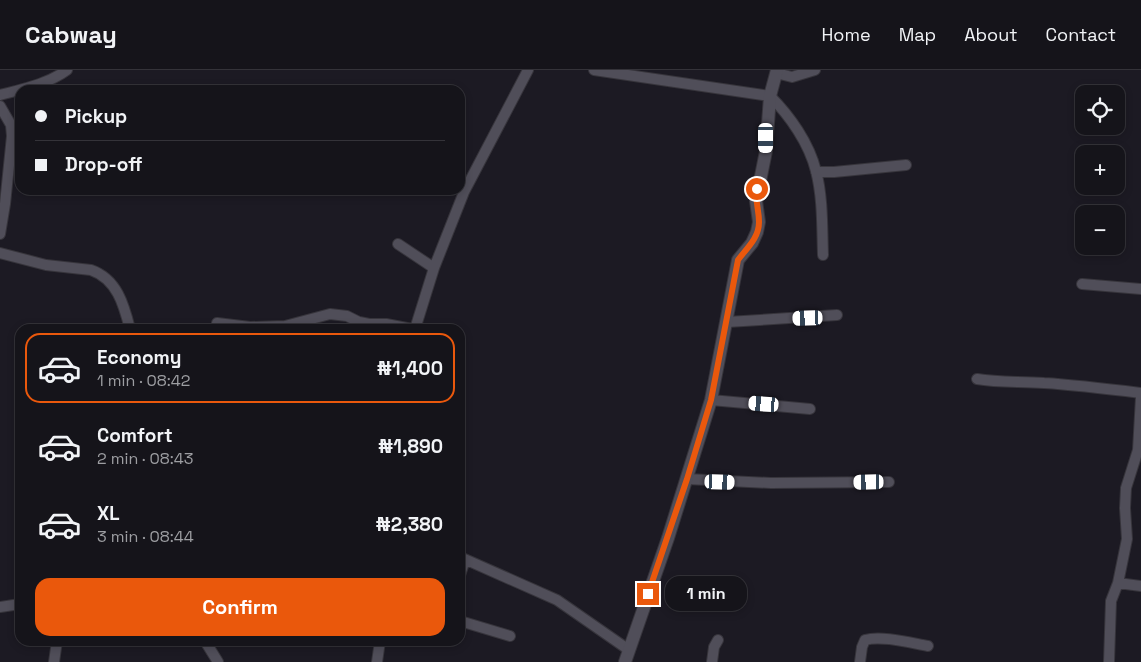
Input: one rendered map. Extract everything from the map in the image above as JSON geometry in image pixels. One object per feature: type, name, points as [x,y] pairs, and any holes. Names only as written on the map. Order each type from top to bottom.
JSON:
[{"type":"street","points":[[35,85],[58,77],[68,70]]},
{"type":"street","points":[[465,190],[528,70]]},
{"type":"street","points":[[594,70],[770,96],[792,122],[810,153],[816,172],[822,218],[823,255]]},
{"type":"street","points":[[465,559],[557,600],[627,656],[687,479],[711,400],[738,260],[752,243],[757,232],[759,222],[756,201],[766,151],[770,96],[777,71],[792,77],[815,70]]},
{"type":"street","points":[[0,96],[15,91]]},
{"type":"street","points":[[0,106],[11,125],[12,136],[0,234]]},
{"type":"street","points":[[816,172],[906,165]]},
{"type":"street","points":[[415,324],[463,195]]},
{"type":"street","points":[[398,244],[434,268]]},
{"type":"street","points":[[0,253],[46,265],[98,272],[114,286],[120,295],[129,324]]},
{"type":"street","points":[[1082,284],[1141,289]]},
{"type":"street","points":[[292,324],[330,314],[347,316],[369,324],[386,324]]},
{"type":"street","points":[[727,322],[837,315]]},
{"type":"street","points":[[217,323],[225,324]]},
{"type":"street","points":[[977,379],[1084,386],[1141,393]]},
{"type":"street","points":[[1109,662],[1111,601],[1118,583],[1127,539],[1126,488],[1138,450],[1141,397]]},
{"type":"street","points":[[711,400],[810,408]]},
{"type":"street","points":[[687,479],[771,483],[889,482]]},
{"type":"street","points":[[1118,583],[1141,586]]},
{"type":"street","points":[[0,608],[15,605]]},
{"type":"street","points":[[465,622],[510,636]]},
{"type":"street","points":[[860,662],[862,647],[865,640],[870,638],[928,646]]},
{"type":"street","points":[[712,662],[714,647],[718,640]]},
{"type":"street","points":[[54,662],[56,646]]},
{"type":"street","points":[[208,646],[218,662]]},
{"type":"street","points":[[377,662],[379,646]]},
{"type":"route","points":[[648,594],[668,538],[711,400],[738,260],[752,243],[757,232],[759,222],[756,201],[757,189]]}]
